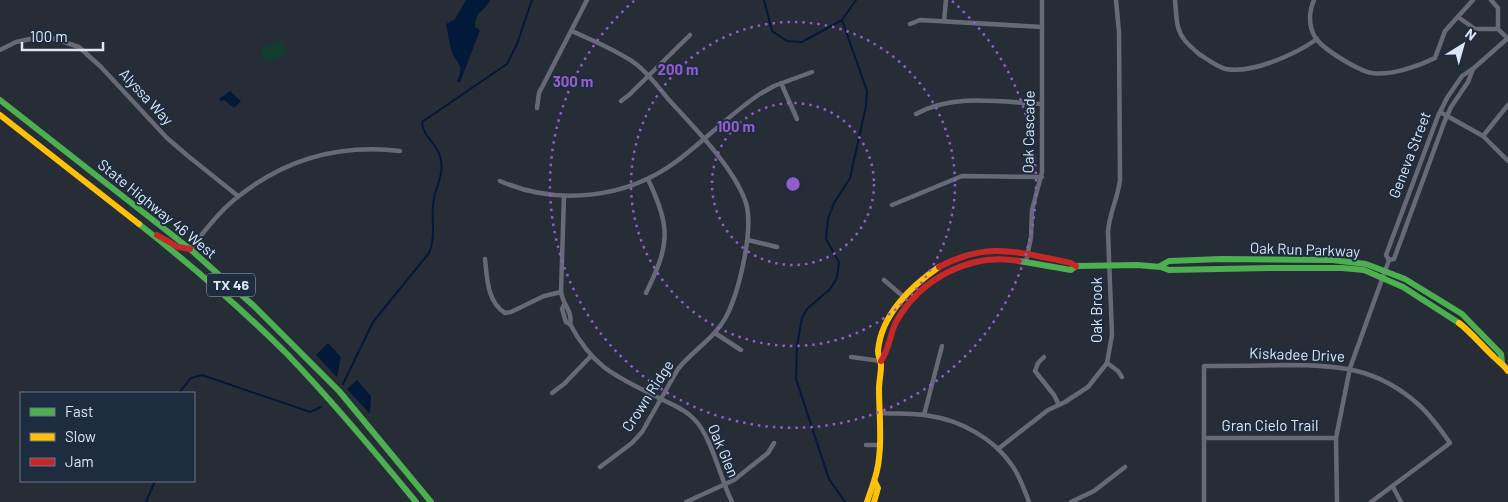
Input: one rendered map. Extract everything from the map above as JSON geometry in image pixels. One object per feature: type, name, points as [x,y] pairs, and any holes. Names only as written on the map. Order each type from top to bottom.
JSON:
[{"type":"street","points":[[537,108],[539,93],[587,0]]},
{"type":"street","points":[[944,21],[946,0]]},
{"type":"street","name":"Oak Cascade","points":[[1026,262],[1031,237],[1032,210],[1042,177],[1042,0]]},
{"type":"street","name":"Oak Brook","points":[[998,450],[1033,421],[1088,387],[1107,363],[1112,335],[1108,232],[1110,216],[1119,189],[1122,148],[1119,32],[1116,0]]},
{"type":"street","points":[[1175,0],[1178,28],[1186,44],[1224,69],[1244,70],[1254,68],[1307,46],[1317,39]]},
{"type":"street","points":[[1314,0],[1310,8],[1310,21],[1317,39],[1339,58],[1358,70],[1384,74],[1424,64],[1435,58],[1445,31],[1473,0]]},
{"type":"street","points":[[1491,0],[1498,8],[1498,29]]},
{"type":"street","points":[[1458,17],[1475,29],[1498,29],[1508,38]]},
{"type":"street","points":[[910,24],[920,20],[1042,28]]},
{"type":"street","name":"Crown Ridge","points":[[572,31],[630,61],[648,76],[704,139],[739,187],[749,222],[748,240],[732,305],[723,323],[678,370],[642,432],[632,443],[600,467]]},
{"type":"street","points":[[621,100],[690,35]]},
{"type":"street","name":"Alyssa Way","points":[[0,50],[16,42],[40,36],[58,39],[79,47],[101,67],[174,144],[238,196]]},
{"type":"street","name":"Geneva Street","points":[[1389,260],[1386,255],[1440,112],[1462,76],[1508,38]]},
{"type":"street","name":"Geneva Street","points":[[1337,502],[1336,438],[1350,368],[1382,277],[1389,260],[1394,259],[1447,116],[1468,82],[1474,68]]},
{"type":"street","points":[[500,181],[525,190],[564,196],[605,193],[628,187],[648,179],[676,162],[752,99],[781,83],[812,72]]},
{"type":"street","points":[[781,83],[797,120]]},
{"type":"street","name":"State Highway 46 West","points":[[0,100],[190,249],[255,306],[315,365],[358,412],[431,502]]},
{"type":"street","points":[[916,114],[925,108],[951,101],[1042,104]]},
{"type":"street","points":[[1484,136],[1508,105]]},
{"type":"street","points":[[1440,112],[1484,136],[1508,161]]},
{"type":"street","name":"State Highway 46 West","points":[[0,115],[150,232],[211,283],[279,346],[328,398],[416,502]]},
{"type":"street","points":[[150,232],[186,251],[190,249],[238,196],[280,170],[318,156],[350,149],[400,151]]},
{"type":"street","points":[[892,205],[962,176],[1042,177]]},
{"type":"street","points":[[646,292],[661,257],[665,231],[662,212],[648,179]]},
{"type":"street","name":"Oak Glen","points":[[564,196],[561,292],[564,304],[562,309],[566,322],[570,324],[590,356],[611,373],[662,399],[688,414],[698,423],[709,444],[732,502]]},
{"type":"street","points":[[748,240],[777,247]]},
{"type":"street","name":"Oak Run Parkway","points":[[871,501],[872,486],[875,482],[881,445],[879,386],[881,361],[878,355],[883,333],[893,312],[904,297],[930,273],[959,258],[979,252],[998,250],[1028,254],[1071,262],[1076,266],[1160,266],[1169,270],[1332,260],[1366,264],[1405,279],[1462,314],[1501,354],[1502,363]]},
{"type":"street","points":[[485,259],[490,293],[499,309],[505,313],[544,296],[561,292]]},
{"type":"street","name":"Oak Run Parkway","points":[[881,361],[885,356],[890,335],[896,321],[910,302],[932,280],[947,272],[965,264],[993,259],[1026,262],[1066,270],[1071,270],[1076,266]]},
{"type":"street","name":"Oak Run Parkway","points":[[1270,264],[1364,270],[1382,277],[1403,287],[1450,316],[1469,331],[1508,371]]},
{"type":"street","points":[[884,280],[910,302]]},
{"type":"street","points":[[715,333],[741,350]]},
{"type":"street","points":[[924,416],[942,346]]},
{"type":"street","points":[[552,393],[561,387],[590,356]]},
{"type":"street","points":[[851,357],[881,361]]},
{"type":"street","points":[[1044,357],[1036,366],[1035,371],[1054,395],[1058,404]]},
{"type":"street","points":[[1107,363],[1118,371],[1122,377]]},
{"type":"street","name":"Kiskadee Drive","points":[[1204,438],[1204,366],[1322,365],[1350,368],[1375,376],[1407,395],[1420,406],[1450,443],[1393,487]]},
{"type":"street","points":[[880,413],[924,416],[951,421],[966,427],[998,450],[1011,463],[1020,477],[1029,502]]},
{"type":"street","points":[[1204,438],[1204,502]]},
{"type":"street","name":"Gran Cielo Trail","points":[[1204,438],[1336,438]]},
{"type":"street","points":[[686,502],[734,480],[765,456],[774,444]]},
{"type":"street","points":[[866,445],[881,445]]},
{"type":"street","points":[[1071,502],[1094,492],[1124,467]]},
{"type":"street","points":[[1371,502],[1393,487],[1401,502]]},
{"type":"green space","points":[[282,40],[288,53],[266,63],[260,49]]},
{"type":"water","points":[[466,0],[490,0],[478,14],[475,27],[480,30],[459,83],[457,81],[460,68],[452,52],[446,24],[455,19]]},
{"type":"water","points":[[230,91],[241,101],[234,108],[224,100],[221,101],[219,99]]},
{"type":"water","points":[[328,343],[341,357],[337,377],[316,355]]},
{"type":"water","points":[[357,380],[371,396],[370,414],[347,389]]},
{"type":"waterway","points":[[343,384],[373,322],[429,253],[433,240],[433,205],[442,167],[438,151],[425,131],[422,122],[507,64],[517,44],[532,0]]},
{"type":"waterway","points":[[764,0],[772,31],[787,41],[802,42],[842,20],[856,0]]},
{"type":"waterway","points":[[842,20],[867,91],[866,106],[850,178],[834,203],[828,219],[826,239],[839,262],[837,278],[830,289],[807,309],[802,318],[797,346],[796,379],[829,479],[845,502]]},
{"type":"waterway","points":[[180,392],[191,378],[202,375],[310,412],[321,407]]},
{"type":"waterway","points":[[146,502],[155,482]]},
{"type":"traffic: fast","points":[[0,100],[190,249],[255,307],[339,391],[431,502]]},
{"type":"traffic: fast","points":[[139,224],[215,287],[288,355],[354,427],[416,502]]},
{"type":"traffic: fast","points":[[1160,266],[1169,261],[1221,259],[1332,260],[1366,264],[1405,279],[1462,314],[1501,354],[1502,363]]},
{"type":"traffic: fast","points":[[1019,261],[1071,270],[1076,266],[1137,265],[1161,267],[1169,270],[1270,268],[1342,268],[1364,270],[1403,287],[1459,323]]},
{"type":"traffic: slow","points":[[0,115],[139,224]]},
{"type":"traffic: slow","points":[[867,502],[876,475],[880,449],[879,389],[881,366],[878,351],[880,338],[891,314],[908,292],[939,267]]},
{"type":"traffic: slow","points":[[1459,323],[1508,371]]},
{"type":"traffic: slow","points":[[874,502],[878,488],[875,482]]},
{"type":"traffic: jam","points":[[157,235],[178,247],[190,249]]},
{"type":"traffic: jam","points":[[939,267],[957,259],[989,251],[1020,253],[1071,263],[1076,266]]},
{"type":"traffic: jam","points":[[881,361],[896,322],[918,293],[933,281],[965,265],[982,261],[1001,259],[1019,261]]}]
